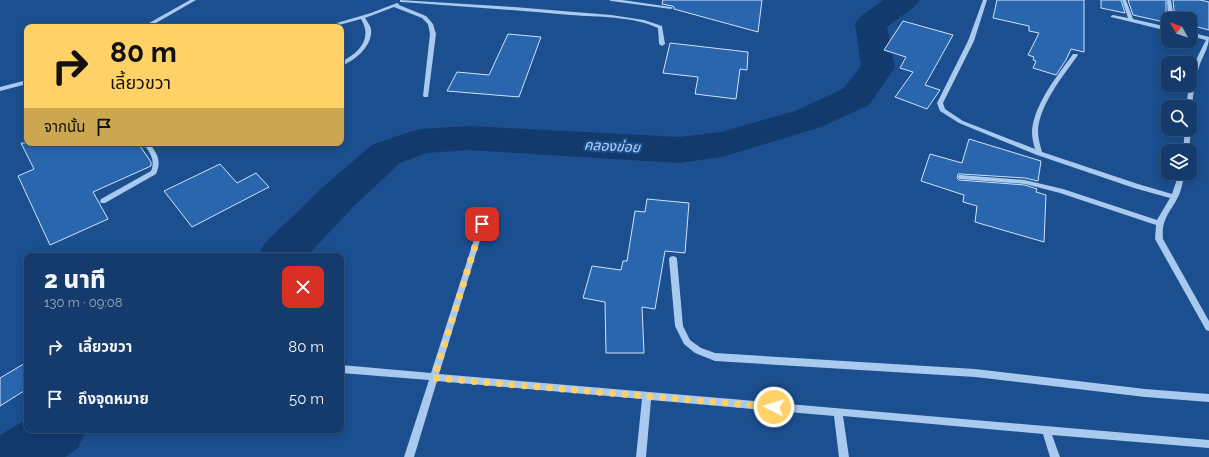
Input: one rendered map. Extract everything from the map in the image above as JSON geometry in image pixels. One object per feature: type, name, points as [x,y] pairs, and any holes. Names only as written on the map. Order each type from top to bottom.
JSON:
[{"type":"street","points":[[151,24],[194,0]]},
{"type":"street","points":[[611,0],[671,8]]},
{"type":"street","points":[[985,0],[971,41],[940,103],[942,110],[961,122],[1039,154],[1174,197]]},
{"type":"street","points":[[1124,0],[1131,20]]},
{"type":"street","points":[[1169,0],[1170,12]]},
{"type":"street","points":[[337,24],[362,17],[404,1],[472,5],[600,16],[650,22],[660,27],[662,44]]},
{"type":"street","points":[[394,5],[424,17],[430,24],[433,34],[426,96]]},
{"type":"street","points":[[1113,16],[1161,27]]},
{"type":"street","points":[[344,62],[362,50],[367,37],[368,28],[362,17]]},
{"type":"street","points":[[1190,100],[1192,75],[1199,57],[1209,39],[1197,36]]},
{"type":"street","points":[[1039,154],[1036,125],[1044,106],[1075,55]]},
{"type":"street","points":[[0,89],[24,83]]},
{"type":"street","points":[[103,201],[154,172],[158,165],[157,159],[148,146]]},
{"type":"street","points":[[961,177],[1025,182],[1061,191],[1158,223]]},
{"type":"street","points":[[1180,180],[1174,197],[1158,223],[1157,228],[1159,239],[1209,328]]},
{"type":"street","points":[[409,457],[482,224]]},
{"type":"street","points":[[673,259],[679,326],[687,342],[698,351],[715,357],[975,373],[1209,398]]},
{"type":"street","points":[[344,369],[1209,444]]},
{"type":"street","points":[[641,457],[647,396]]},
{"type":"street","points":[[838,412],[844,457]]},
{"type":"street","points":[[1046,430],[1055,457]]},
{"type":"building","points":[[663,0],[762,0],[758,32],[674,9],[672,6],[662,4]]},
{"type":"building","points":[[997,0],[1084,0],[1084,52],[1071,49],[1056,75],[1033,68],[1036,61],[1033,60],[1034,57],[1028,55],[1039,33],[1029,31],[1029,26],[993,18]]},
{"type":"building","points":[[1101,0],[1121,0],[1125,13],[1101,8]]},
{"type":"building","points":[[1128,0],[1166,0],[1166,12],[1161,12],[1161,21],[1133,15]]},
{"type":"building","points":[[1173,0],[1200,0],[1209,2],[1209,30],[1197,27],[1197,12],[1174,12]]},
{"type":"building","points":[[903,21],[953,35],[925,85],[940,90],[927,109],[895,97],[913,72],[900,68],[906,57],[884,50]]},
{"type":"building","points":[[508,34],[541,37],[519,97],[447,91],[457,72],[489,75]]},
{"type":"building","points":[[670,43],[748,52],[747,70],[740,69],[736,99],[695,94],[698,77],[663,73]]},
{"type":"building","points":[[969,139],[1041,161],[1038,181],[1025,178],[961,174],[958,174],[957,178],[959,180],[1025,185],[1037,189],[1036,192],[1046,195],[1044,242],[975,222],[977,206],[963,202],[964,195],[921,181],[930,154],[962,163]]},
{"type":"building","points":[[21,143],[24,143],[24,146],[140,146],[151,162],[151,166],[93,192],[108,219],[50,245],[18,176],[34,169]]},
{"type":"building","points":[[220,164],[237,183],[256,173],[269,187],[192,227],[164,191]]},
{"type":"building","points":[[647,199],[689,203],[685,253],[665,251],[655,309],[642,307],[644,353],[606,353],[605,302],[583,298],[592,266],[621,270],[623,261],[627,261],[635,211],[645,212]]},
{"type":"building","points":[[24,364],[24,391],[0,406],[0,378]]},
{"type":"waterway","name":"คลองข่อย","points":[[283,253],[339,196],[386,154],[422,141],[469,138],[679,150],[722,144],[808,119],[856,97],[878,67],[871,24],[898,3],[905,0]]},
{"type":"waterway","name":"คลองข่อย","points":[[16,457],[54,433]]},
{"type":"route","points":[[482,224],[434,378],[774,407]]}]
